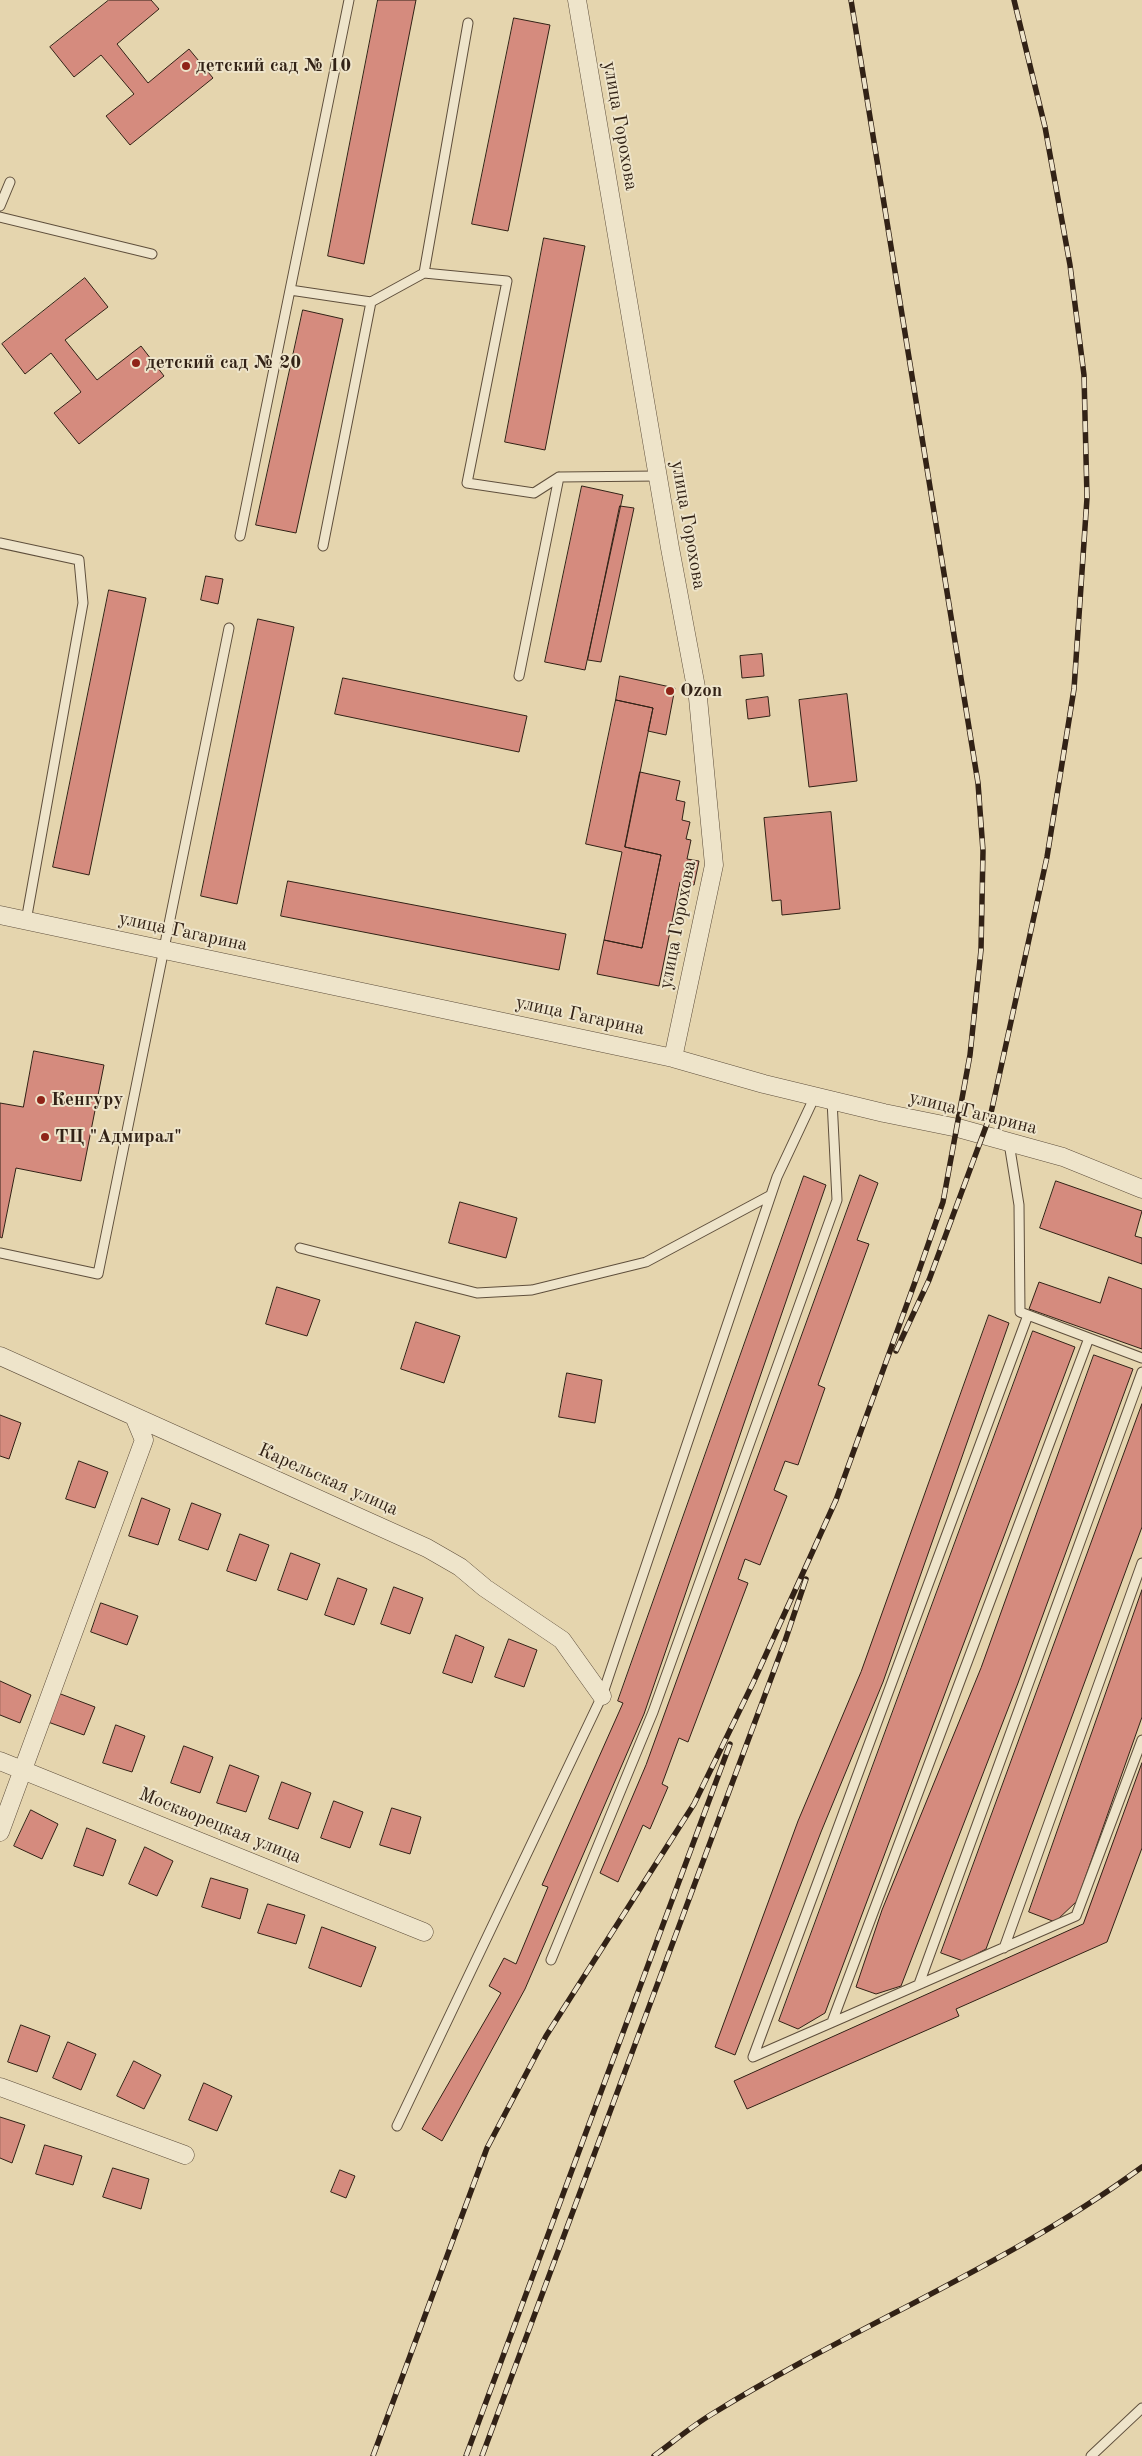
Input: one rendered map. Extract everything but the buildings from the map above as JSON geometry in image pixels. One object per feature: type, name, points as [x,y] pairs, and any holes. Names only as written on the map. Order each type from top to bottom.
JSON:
[{"type":"street","name":"улица Горохова","points":[[577,0],[698,698],[714,865],[673,1058]]},
{"type":"street","name":"улица Гагарина","points":[[0,915],[673,1058],[814,1096],[958,1128],[1063,1157],[1142,1189]]},
{"type":"street","name":"Карельская улица","points":[[0,1356],[427,1548],[460,1567],[486,1588],[562,1640],[602,1696]]},
{"type":"street","points":[[0,1832],[144,1440],[134,1416]]},
{"type":"street","name":"Москворецкая улица","points":[[0,1760],[424,1932]]},
{"type":"street","points":[[0,2087],[185,2155]]},
{"type":"lane","points":[[240,536],[349,0]]},
{"type":"lane","points":[[424,273],[468,22]]},
{"type":"lane","points":[[0,206],[10,182]]},
{"type":"lane","points":[[0,218],[152,254]]},
{"type":"lane","points":[[290,290],[371,302],[424,273],[507,281],[467,483],[534,493],[560,476],[658,476]]},
{"type":"lane","points":[[323,546],[371,302]]},
{"type":"lane","points":[[519,676],[560,476]]},
{"type":"lane","points":[[0,543],[79,560],[83,603],[26,921]]},
{"type":"lane","points":[[0,1253],[98,1274],[229,628]]},
{"type":"lane","points":[[396,2126],[602,1696],[771,1195],[814,1096]]},
{"type":"lane","points":[[551,1960],[653,1712],[837,1200],[832,1100]]},
{"type":"lane","points":[[1009,1143],[1019,1205],[1020,1312],[1142,1358]]},
{"type":"lane","points":[[300,1248],[477,1293],[532,1290],[646,1262],[771,1195]]},
{"type":"lane","points":[[1028,1315],[753,2056],[1076,1916],[1142,1740]]},
{"type":"lane","points":[[832,2022],[1088,1338]]},
{"type":"lane","points":[[919,1984],[1142,1372]]},
{"type":"lane","points":[[1004,1948],[1142,1563]]},
{"type":"lane","points":[[1091,2456],[1142,2408]]},
{"type":"railway","points":[[373,2456],[487,2148],[546,2036],[694,1804],[753,1683],[836,1500],[943,1202],[970,1055],[981,950],[983,851],[978,783],[851,0]]},
{"type":"railway","points":[[896,1351],[929,1280],[991,1113],[1047,857],[1074,689],[1087,498],[1084,375],[1070,265],[1045,127],[1014,0]]},
{"type":"railway","points":[[482,2456],[785,1641],[806,1579]]},
{"type":"railway","points":[[466,2456],[730,1744]]},
{"type":"railway","points":[[654,2456],[690,2429],[765,2382],[1038,2235],[1142,2167]]},
{"type":"place","name":"детский сад № 10","points":[[186,66]]},
{"type":"place","name":"детский сад № 20","points":[[136,363]]},
{"type":"place","name":"Ozon","points":[[670,691]]},
{"type":"place","name":"Кенгуру","points":[[41,1100]]},
{"type":"place","name":"ТЦ \"Адмирал\"","points":[[45,1137]]}]
